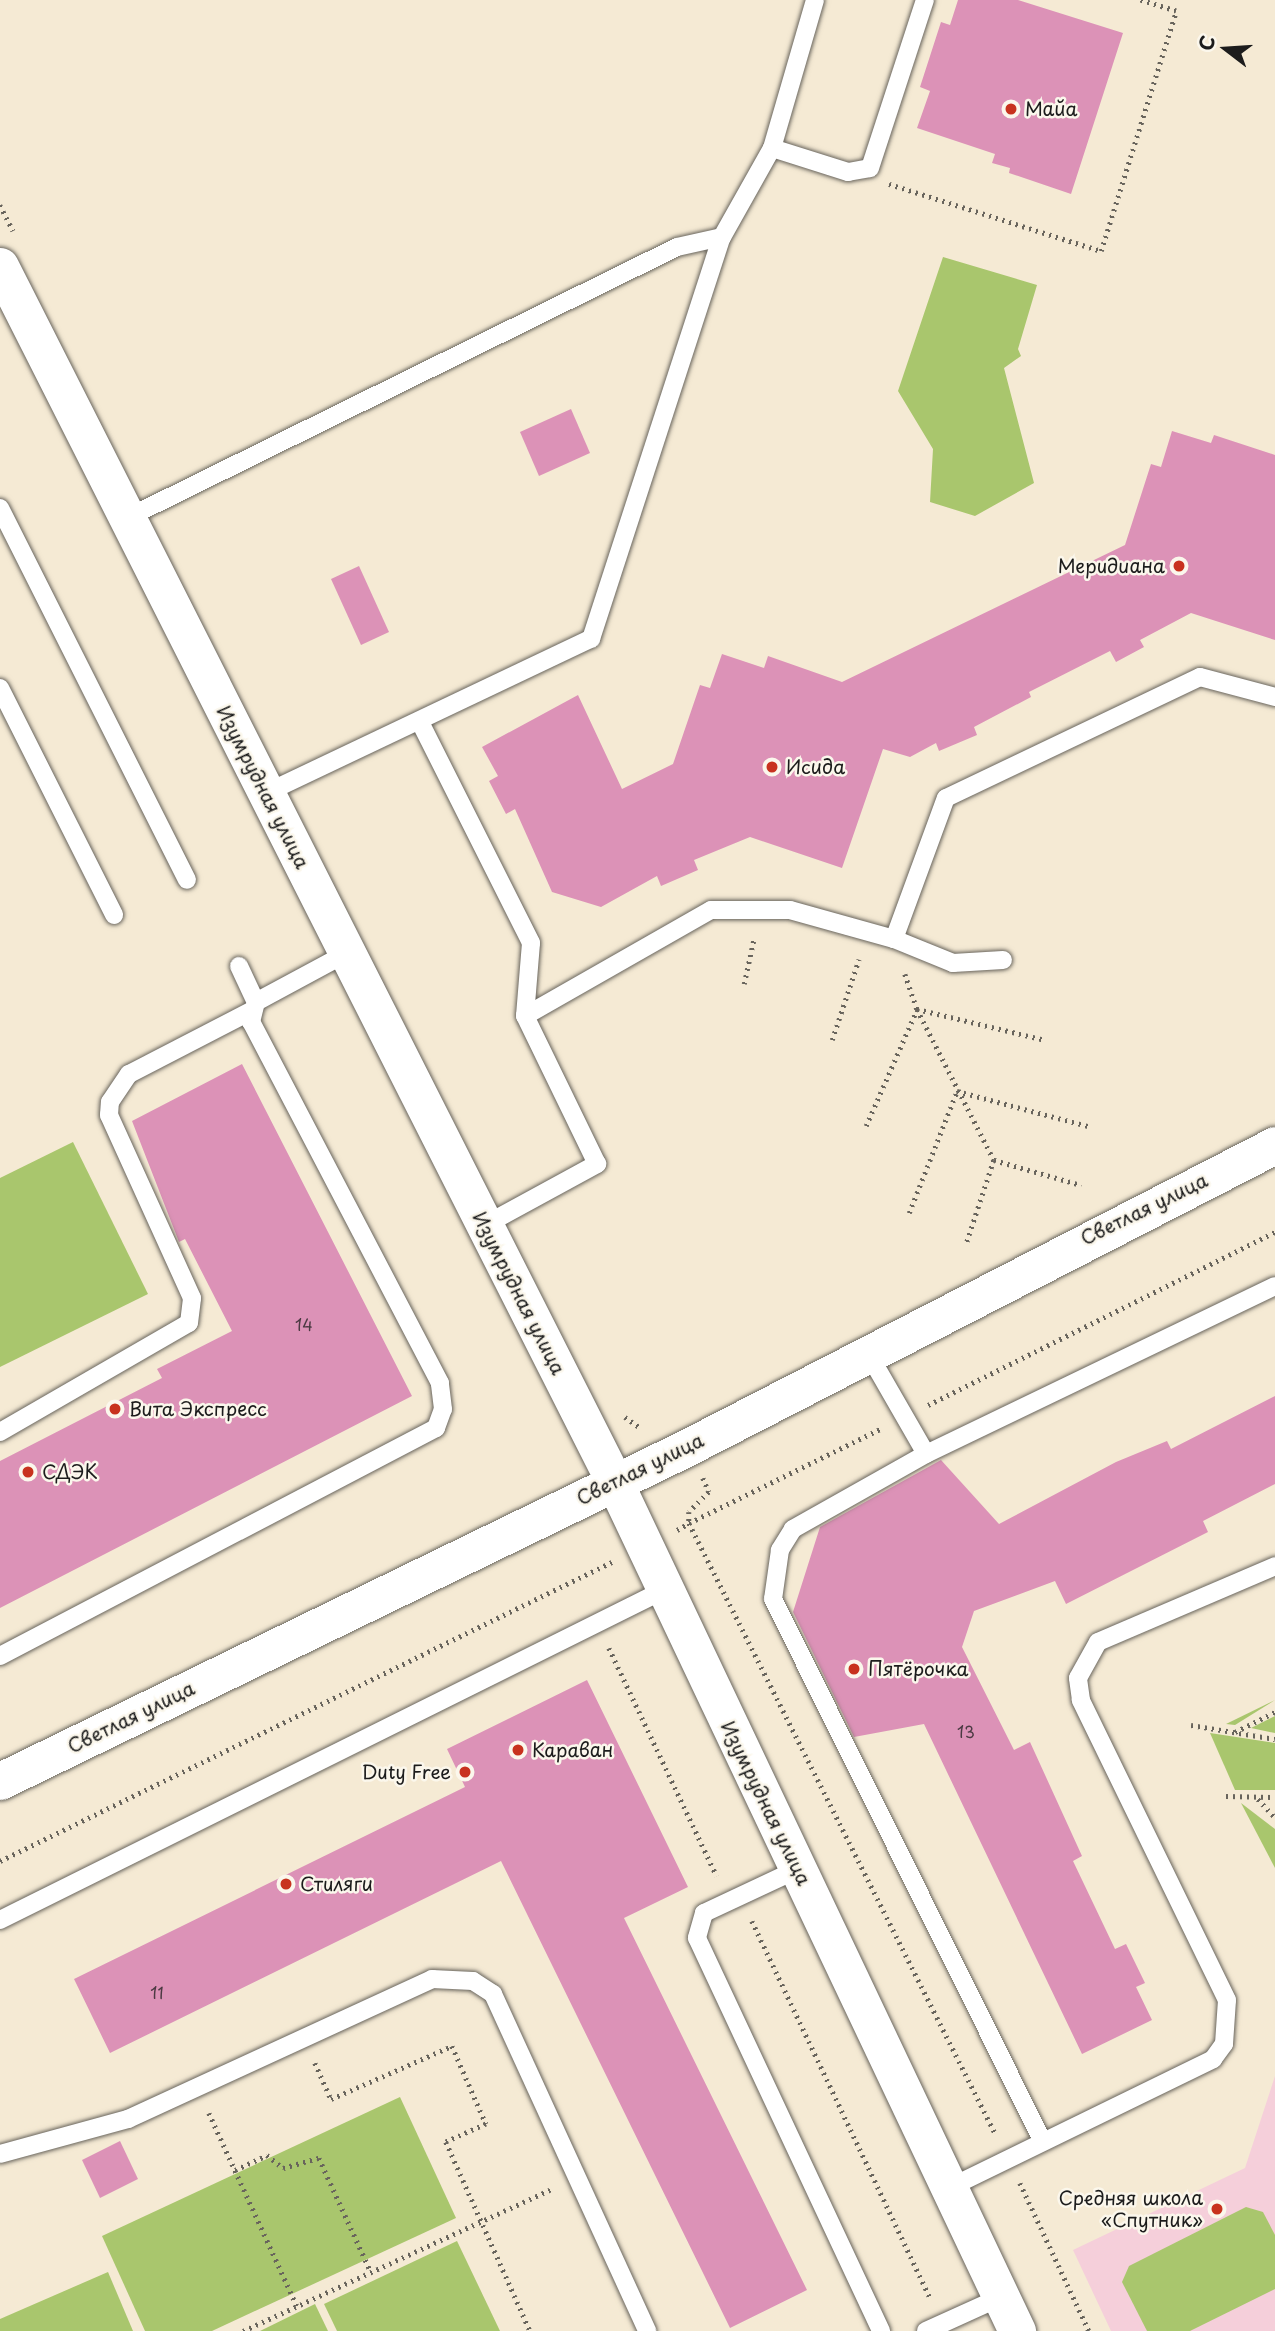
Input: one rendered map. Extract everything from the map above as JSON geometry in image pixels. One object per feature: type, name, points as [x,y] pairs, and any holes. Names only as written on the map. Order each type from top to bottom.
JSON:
[{"type":"street","name":"Изумрудная улица","points":[[0,265],[614,1481],[1017,2331]]},
{"type":"street","name":"Светлая улица","points":[[0,1781],[614,1481],[1275,1145]]},
{"type":"lane","points":[[266,793],[421,724],[591,639],[722,237],[772,148],[815,0]]},
{"type":"lane","points":[[772,148],[848,172],[870,168],[925,0]]},
{"type":"lane","points":[[127,518],[677,247],[722,237]]},
{"type":"lane","points":[[0,508],[187,880]]},
{"type":"lane","points":[[894,939],[946,798],[1200,677],[1275,697]]},
{"type":"lane","points":[[0,688],[114,915]]},
{"type":"lane","points":[[421,724],[531,943],[524,1016],[597,1164],[485,1224]]},
{"type":"lane","points":[[524,1016],[711,910],[790,910],[894,939],[953,963],[1003,960]]},
{"type":"lane","points":[[0,1432],[189,1323],[192,1298],[109,1115],[110,1102],[129,1074],[347,953]]},
{"type":"lane","points":[[0,1656],[436,1428],[443,1409],[440,1383],[256,1032],[253,1006],[239,966]]},
{"type":"lane","points":[[1043,2142],[772,1599],[780,1550],[793,1529],[926,1454],[1275,1286]]},
{"type":"lane","points":[[868,1353],[926,1454]]},
{"type":"lane","points":[[948,2188],[1213,2059],[1229,2026],[1227,2000],[1081,1700],[1084,1658],[1098,1643],[1275,1566]]},
{"type":"lane","points":[[0,1920],[664,1590]]},
{"type":"lane","points":[[798,1869],[704,1913],[697,1938],[881,2331]]},
{"type":"lane","points":[[0,2154],[128,2119],[432,1979],[473,1982],[493,1994],[648,2331]]},
{"type":"lane","points":[[926,2331],[1001,2297]]},
{"type":"path","points":[[870,168],[890,185],[1101,251],[1176,11],[1140,0]]},
{"type":"path","points":[[744,984],[758,924]]},
{"type":"path","points":[[894,939],[916,1009],[994,1160],[1081,1185]]},
{"type":"path","points":[[832,1040],[859,958]]},
{"type":"path","points":[[916,1009],[1045,1040]]},
{"type":"path","points":[[866,1126],[916,1009]]},
{"type":"path","points":[[957,1091],[1088,1126]]},
{"type":"path","points":[[909,1213],[957,1091]]},
{"type":"path","points":[[966,1245],[994,1160]]},
{"type":"path","points":[[0,1861],[644,1546],[1275,1232]]},
{"type":"path","points":[[689,1523],[1009,2159],[1090,2331]]},
{"type":"path","points":[[610,1617],[602,1634],[709,1868],[740,1896],[943,2323]]},
{"type":"path","points":[[1235,1732],[1275,1712]]},
{"type":"path","points":[[1191,1725],[1275,1739]]},
{"type":"path","points":[[1226,1796],[1275,1797]]},
{"type":"path","points":[[1257,1798],[1275,1816]]},
{"type":"path","points":[[304,2038],[331,2099],[452,2046],[486,2124],[446,2142],[530,2331]]},
{"type":"path","points":[[197,2087],[297,2306]]},
{"type":"path","points":[[235,2170],[267,2155],[283,2168],[319,2158],[372,2272]]},
{"type":"path","points":[[243,2331],[577,2178]]},
{"type":"shaded area","name":"Средняя школа «Спутник»","points":[[1275,2076],[1275,2331],[1111,2331],[1073,2250],[1245,2168]]},
{"type":"green space","points":[[943,257],[1037,285],[1018,349],[1021,356],[1004,368],[1034,483],[975,516],[930,502],[933,449],[898,391]]},
{"type":"green space","points":[[73,1142],[148,1294],[0,1367],[0,1178]]},
{"type":"green space","points":[[1275,1700],[1235,1725],[1226,1724]]},
{"type":"green space","points":[[1275,1716],[1275,1733],[1251,1728]]},
{"type":"green space","points":[[1210,1733],[1275,1743],[1275,1790],[1235,1790]]},
{"type":"green space","points":[[1241,1803],[1275,1829],[1275,1868]]},
{"type":"green space","points":[[400,2097],[456,2218],[212,2331],[145,2331],[102,2236]]},
{"type":"green space","points":[[1246,2207],[1263,2212],[1275,2235],[1275,2289],[1190,2331],[1147,2331],[1122,2282],[1129,2266]]},
{"type":"green space","points":[[457,2241],[500,2331],[337,2331],[324,2304]]},
{"type":"green space","points":[[108,2272],[133,2331],[0,2331],[0,2319]]},
{"type":"green space","points":[[315,2304],[328,2331],[260,2331]]},
{"type":"building","name":"Майа","points":[[958,0],[1018,0],[1123,33],[1071,194],[1009,173],[1010,168],[992,163],[995,154],[917,128],[930,91],[920,87],[941,22],[950,25]]},
{"type":"building","points":[[571,409],[590,453],[539,476],[520,432]]},
{"type":"building","name":"Исида","points":[[1172,431],[1211,443],[1214,435],[1275,455],[1275,640],[1191,613],[1140,640],[1144,647],[1116,662],[1110,651],[1029,692],[1031,697],[974,727],[977,735],[939,751],[936,743],[910,757],[883,749],[842,868],[750,837],[694,860],[698,870],[661,886],[657,876],[601,907],[552,892],[515,809],[506,814],[489,781],[498,776],[482,747],[578,695],[622,789],[673,764],[700,685],[710,688],[722,654],[764,668],[768,656],[842,682],[1125,545],[1151,464],[1161,467]]},
{"type":"building","points":[[359,566],[389,632],[361,645],[331,579]]},
{"type":"building","points":[[242,1064],[412,1396],[0,1608],[0,1461],[162,1378],[157,1369],[232,1331],[185,1239],[179,1242],[132,1121]]},
{"type":"building","points":[[1275,1396],[1275,1484],[1203,1521],[1208,1532],[1066,1604],[1055,1581],[974,1611],[962,1647],[1014,1750],[1030,1742],[1082,1856],[1073,1861],[1115,1949],[1126,1944],[1145,1983],[1136,1987],[1152,2020],[1082,2054],[924,1724],[854,1737],[793,1612],[820,1527],[941,1460],[999,1524],[1116,1462],[1167,1441],[1171,1449]]},
{"type":"building","points":[[587,1680],[688,1887],[624,1918],[807,2290],[730,2328],[501,1861],[110,2053],[74,1979],[465,1787],[447,1749]]},
{"type":"building","points":[[120,2141],[138,2179],[100,2198],[82,2160]]},
{"type":"place","name":"Майа","points":[[1011,109]]},
{"type":"place","name":"Меридиана","points":[[1179,566]]},
{"type":"place","name":"Исида","points":[[772,767]]},
{"type":"place","name":"Вита Экспресс","points":[[115,1409]]},
{"type":"place","name":"СДЭК","points":[[28,1472]]},
{"type":"place","name":"Пятёрочка","points":[[854,1669]]},
{"type":"place","name":"Караван","points":[[518,1750]]},
{"type":"place","name":"Duty Free","points":[[465,1772]]},
{"type":"place","name":"Стиляги","points":[[286,1884]]},
{"type":"place","name":"Средняя школа «Спутник»","points":[[1217,2209]]}]
